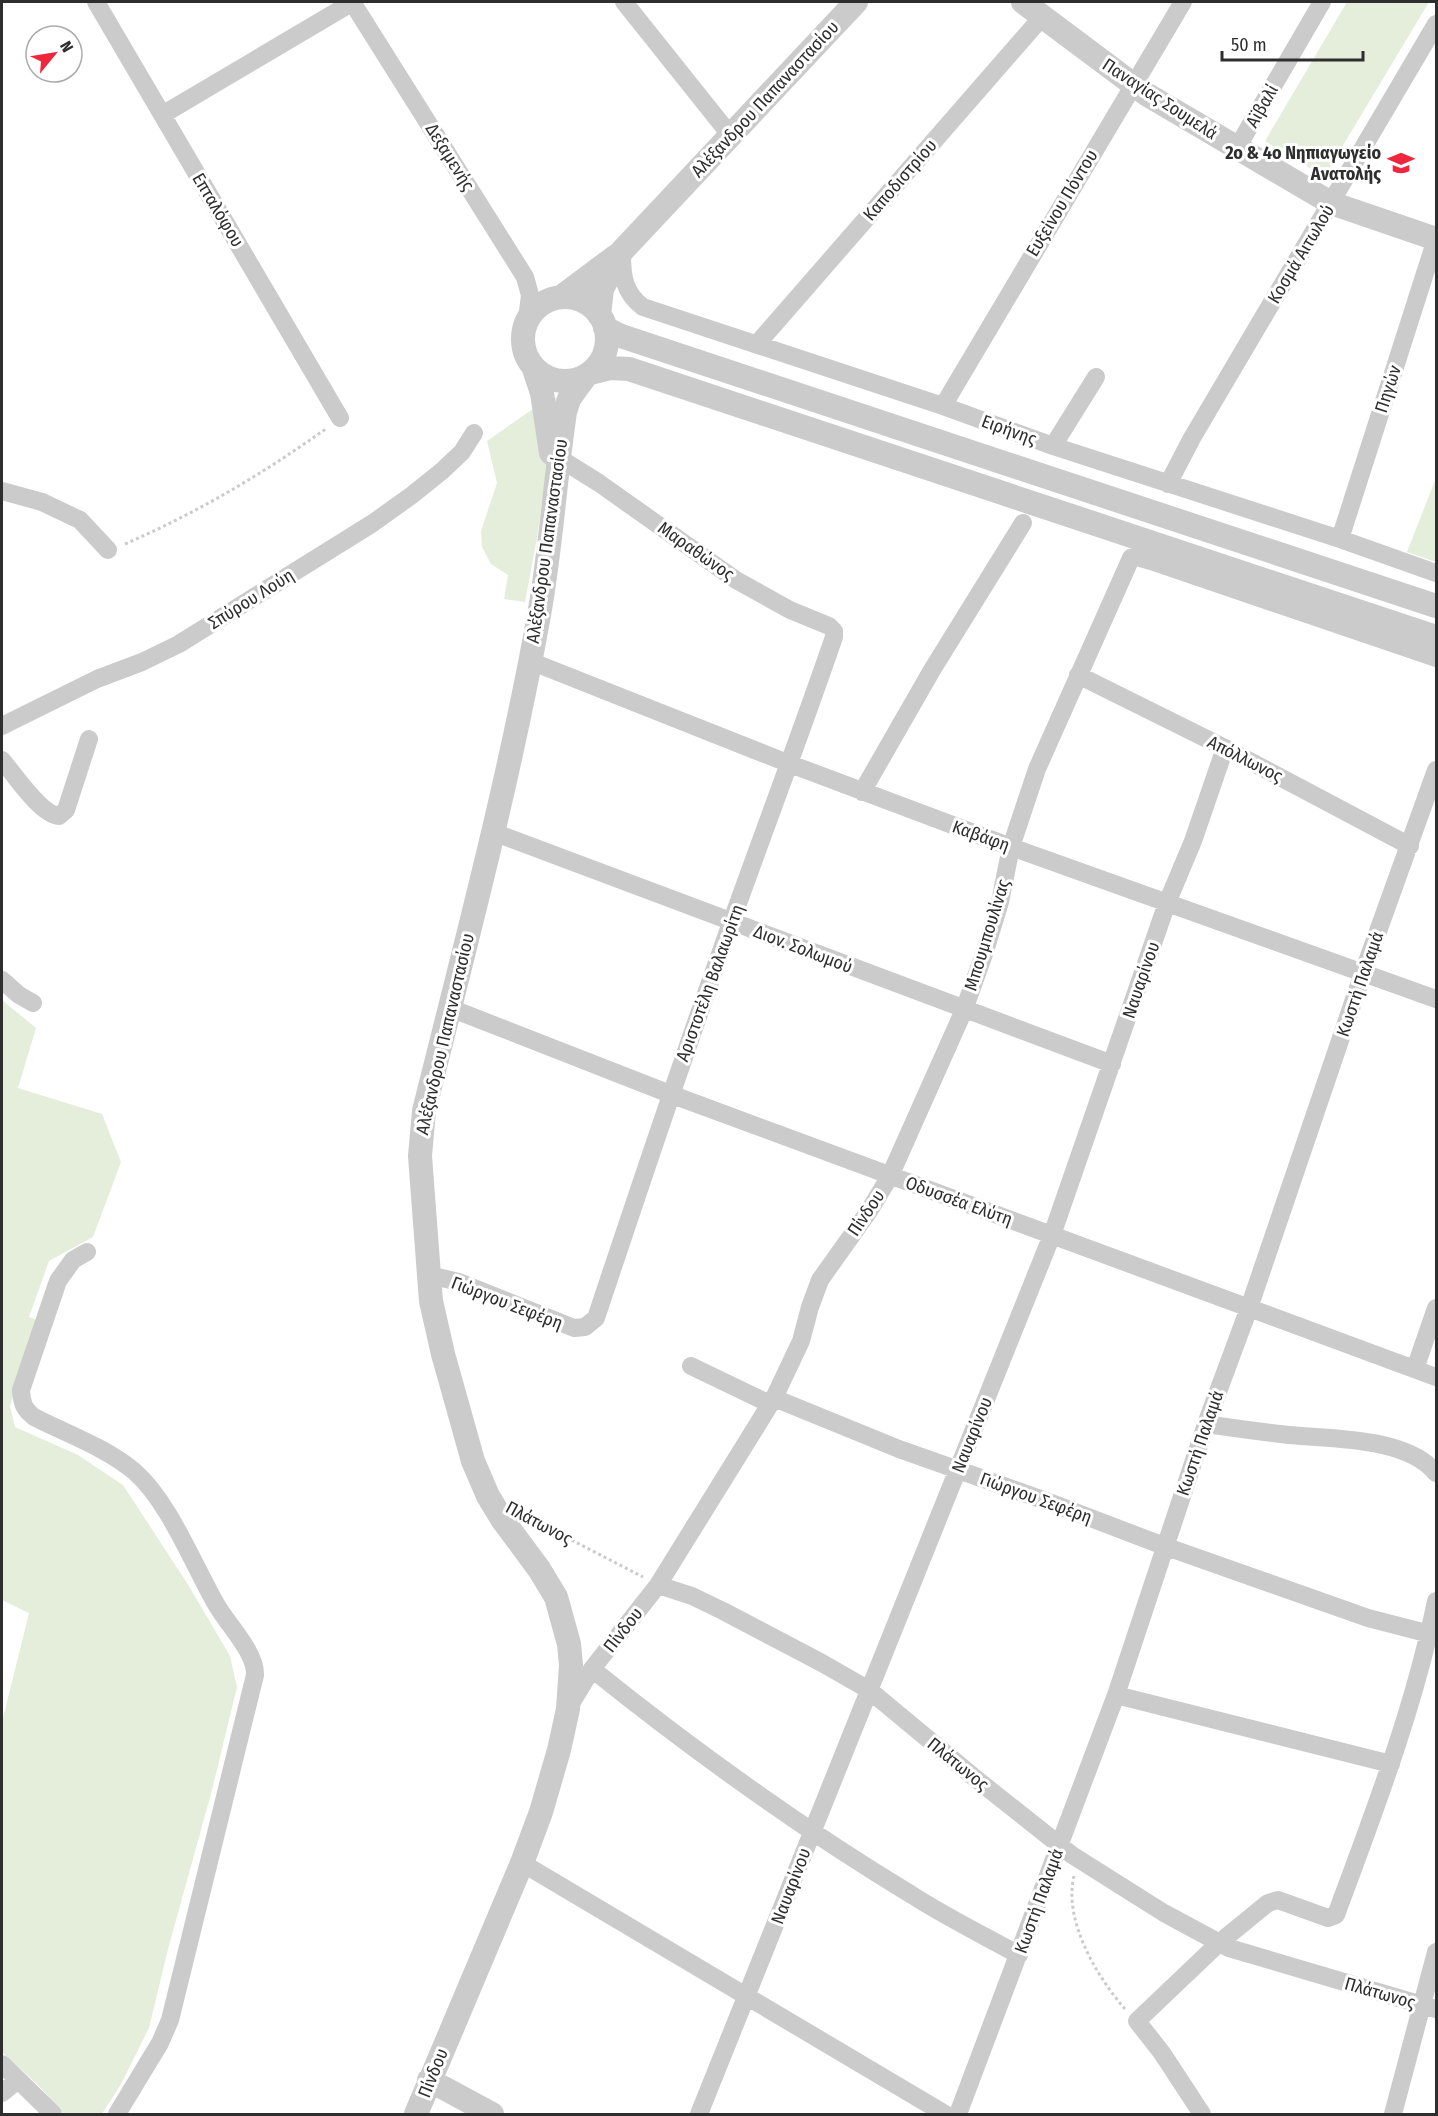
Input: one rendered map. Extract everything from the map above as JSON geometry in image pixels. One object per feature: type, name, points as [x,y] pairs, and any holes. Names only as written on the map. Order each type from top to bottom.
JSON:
[{"type":"street","name":"Επταλόφου","points":[[96,2],[340,418]]},
{"type":"street","points":[[162,115],[353,2]]},
{"type":"street","name":"Δεξαμενής","points":[[353,2],[525,277],[530,295],[527,319]]},
{"type":"street","points":[[624,2],[731,136]]},
{"type":"street","name":"Αλέξανδρου Παπαναστασίου","points":[[602,321],[602,289],[622,251],[856,2]]},
{"type":"street","name":"Παναγίας Σουμελά","points":[[1023,2],[1132,84],[1331,203],[1436,239]]},
{"type":"street","name":"Ευξείνου Πόντου","points":[[943,406],[1132,84],[1183,2]]},
{"type":"street","name":"Αϊβαλί","points":[[1237,148],[1322,2]]},
{"type":"street","name":"Καποδιστρίου","points":[[757,344],[1042,17]]},
{"type":"street","name":"Κοσμά Αιτωλού","points":[[1168,484],[1192,438],[1331,203],[1434,35]]},
{"type":"street","name":"Πηγών","points":[[1340,539],[1436,239]]},
{"type":"street","points":[[561,297],[622,251]]},
{"type":"street","name":"Ειρήνης","points":[[622,251],[622,274],[627,290],[633,300],[642,307],[1437,573]]},
{"type":"street","points":[[555,482],[542,393],[534,369],[525,355],[523,332],[527,319],[536,308],[547,301],[561,297],[575,298],[589,304],[602,321],[621,336],[1437,606]]},
{"type":"street","points":[[587,375],[596,368],[604,356],[607,342],[602,321]]},
{"type":"street","points":[[534,369],[545,377],[558,381],[572,381],[610,368],[629,369],[1437,637]]},
{"type":"street","name":"Αλέξανδρου Παπαναστασίου","points":[[568,1709],[571,1665],[556,1597],[488,1496],[473,1461],[443,1354],[431,1301],[420,1156],[421,1133],[493,832],[530,661],[547,568],[555,482],[565,412],[569,399],[587,375]]},
{"type":"street","points":[[1053,446],[1096,377]]},
{"type":"street","name":"Σπύρου Λούη","points":[[2,726],[97,679],[142,662],[179,644],[373,523],[412,495],[462,452],[474,433]]},
{"type":"street","name":"Μαραθώνος","points":[[559,458],[608,489],[736,580],[790,610],[829,626],[834,631],[834,637]]},
{"type":"street","points":[[2,491],[42,502],[80,520],[108,550]]},
{"type":"street","points":[[862,792],[932,670],[1023,523]]},
{"type":"street","name":"Μπουμπουλίνας","points":[[890,1176],[964,1010],[997,912],[1011,847],[1037,769],[1131,558],[1137,557],[1151,561],[1437,658]]},
{"type":"street","name":"Αριστοτέλη Βαλαωρίτη","points":[[585,1327],[596,1318],[670,1094],[834,637]]},
{"type":"street","name":"Καβάφη","points":[[530,661],[862,792],[1437,999]]},
{"type":"street","name":"Απόλλωνος","points":[[1078,675],[1224,748],[1410,846]]},
{"type":"street","points":[[2,760],[42,807],[54,816],[59,816],[66,810],[89,739]]},
{"type":"street","name":"Ναυαρίνου","points":[[699,2115],[1052,1235],[1167,903],[1193,841],[1224,748]]},
{"type":"street","name":"Κωστή Παλαμά","points":[[958,2115],[1116,1695],[1206,1424],[1249,1308],[1364,973],[1437,770]]},
{"type":"street","name":"Διον. Σολωμού","points":[[493,832],[1112,1064]]},
{"type":"street","points":[[2,980],[19,995],[33,1003]]},
{"type":"street","name":"Οδυσσέα Ελύτη","points":[[450,1008],[670,1094],[1437,1377]]},
{"type":"street","name":"Πίνδου","points":[[416,2115],[522,1863],[552,1776],[568,1709],[592,1669],[658,1585],[772,1401],[801,1341],[810,1306],[820,1280],[869,1211],[890,1176]]},
{"type":"street","points":[[87,1252],[68,1266],[54,1290],[21,1390],[22,1404],[25,1410],[34,1417],[107,1454],[136,1473],[144,1482],[164,1509],[218,1607],[256,1668],[170,2020],[160,2043],[117,2115]]},
{"type":"street","name":"Γιώργου Σεφέρη","points":[[429,1275],[459,1282],[574,1328],[585,1327]]},
{"type":"street","points":[[1415,1369],[1437,1308]]},
{"type":"street","name":"Γιώργου Σεφέρη","points":[[691,1366],[772,1401],[899,1449],[1046,1500],[1164,1546],[1368,1618],[1430,1634]]},
{"type":"street","points":[[1206,1424],[1368,1442],[1406,1453],[1424,1462],[1437,1473]]},
{"type":"street","name":"Πλάτωνος","points":[[658,1585],[692,1596],[723,1611],[869,1690],[1080,1861],[1164,1913],[1219,1943],[1267,1960],[1430,2007]]},
{"type":"street","points":[[1202,2115],[1162,2053],[1137,2021],[1219,1943],[1268,1903],[1278,1900],[1328,1918],[1336,1915],[1391,1764],[1430,1634],[1437,1601]]},
{"type":"street","points":[[592,1669],[686,1743],[812,1832],[913,1896],[1019,1955]]},
{"type":"street","points":[[1116,1695],[1391,1764]]},
{"type":"street","points":[[522,1863],[945,2115]]},
{"type":"street","points":[[1393,2115],[1430,2007],[1437,1952]]},
{"type":"street","points":[[2,2064],[52,2115]]},
{"type":"street","points":[[2,2093],[18,2080]]},
{"type":"street","points":[[429,2080],[492,2115]]},
{"type":"path","points":[[108,550],[149,533],[229,491],[284,458],[340,418]]},
{"type":"path","name":"Πλάτωνος","points":[[529,1518],[658,1585]]},
{"type":"path","points":[[1080,1861],[1071,1886],[1072,1903],[1080,1936],[1103,1980],[1137,2021]]},
{"type":"green space","points":[[1347,2],[1429,2],[1324,177],[1265,141]]},
{"type":"green space","points":[[557,397],[537,538],[525,602],[504,599],[508,575],[491,564],[482,547],[481,531],[497,483],[487,441],[530,411]]},
{"type":"green space","points":[[1436,478],[1436,562],[1407,552]]},
{"type":"green space","points":[[2,1000],[36,1028],[18,1088],[102,1114],[121,1162],[93,1237],[49,1261],[29,1317],[37,1320],[10,1406],[15,1427],[78,1455],[123,1485],[187,1583],[230,1656],[237,1687],[149,2028],[121,2084],[102,2114],[64,2114],[38,2085],[2,2052],[2,1722],[29,1613],[2,1600]]},
{"type":"place","name":"2ο & 4ο Νηπιαγωγείο Ανατολής","points":[[1401,163]]}]
